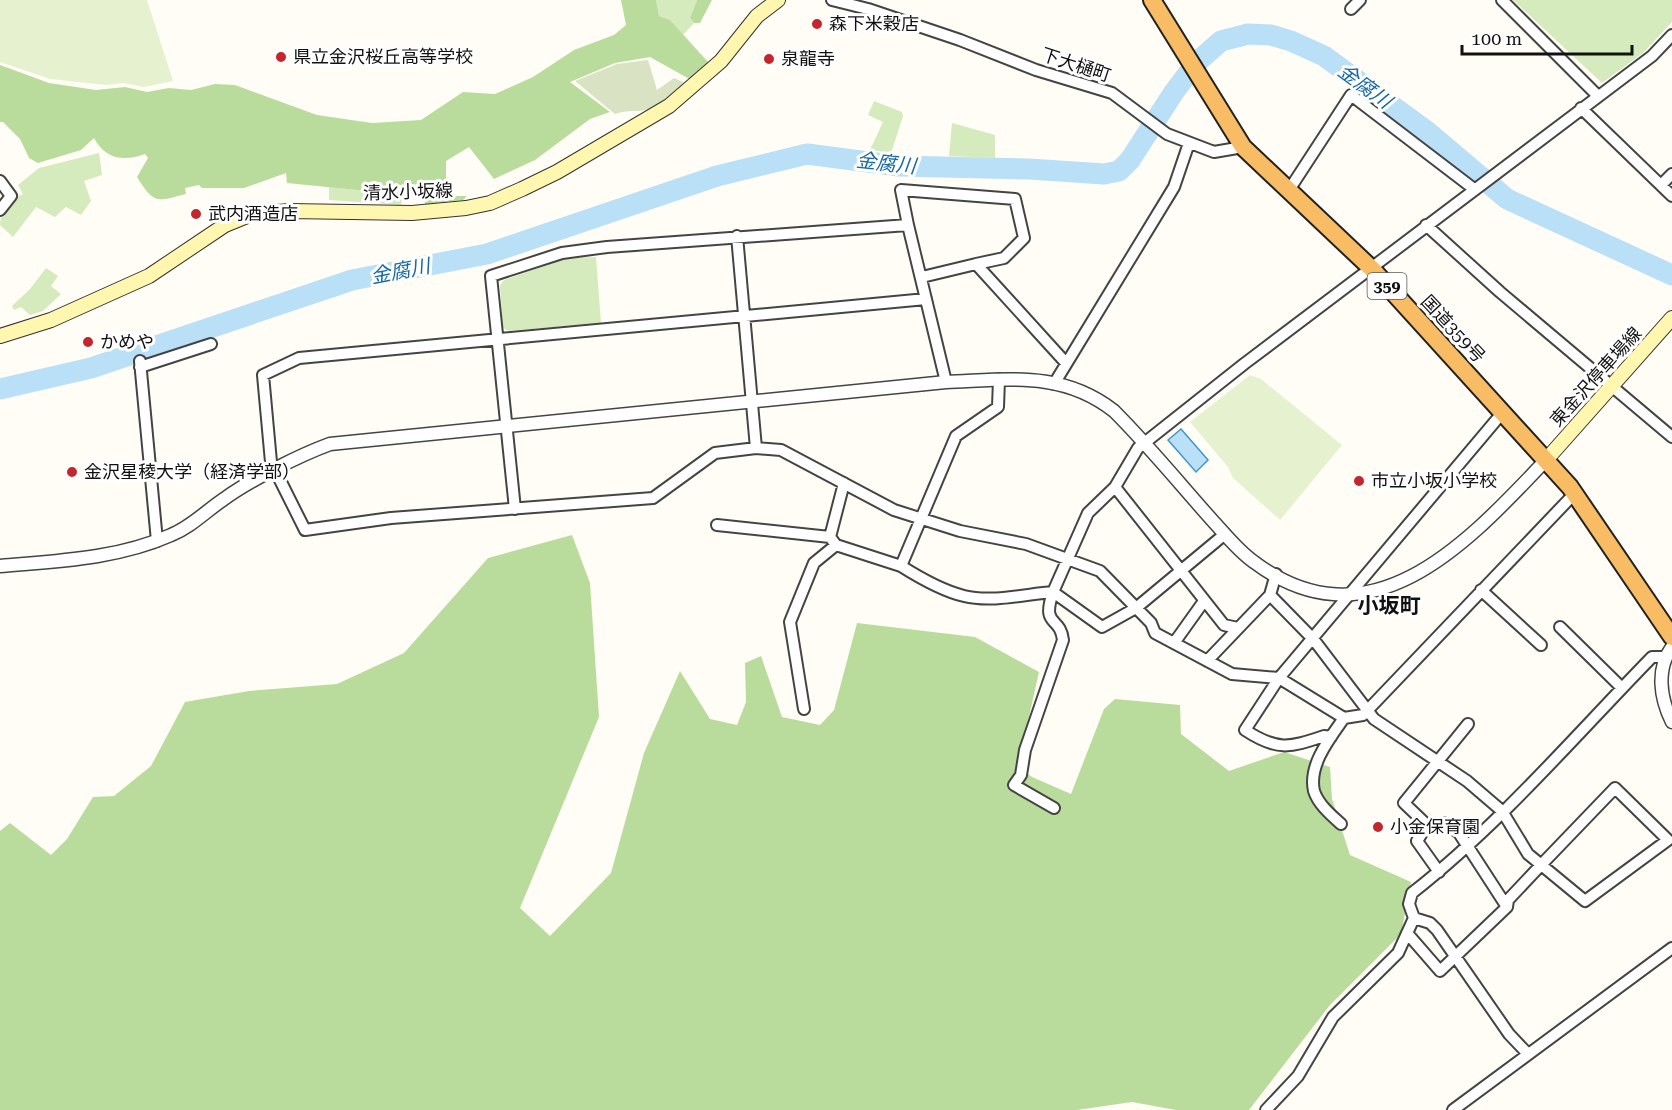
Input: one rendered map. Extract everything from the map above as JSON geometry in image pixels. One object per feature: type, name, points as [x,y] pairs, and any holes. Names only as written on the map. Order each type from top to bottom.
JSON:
[{"type":"highway","name":"国道359号","points":[[1152,0],[1243,147],[1371,269],[1575,493],[1667,619],[1672,637]]},
{"type":"main road","name":"清水小坂線","points":[[0,336],[51,320],[149,276],[225,225],[252,214],[290,211],[412,213],[466,208],[490,202],[522,189],[557,172],[669,106],[722,61],[757,16],[778,0]]},
{"type":"main road","name":"東金沢停車場線","points":[[1546,460],[1672,318]]},
{"type":"street","name":"下大樋町","points":[[832,0],[868,9],[960,40],[1036,70],[1112,93],[1146,121],[1167,134],[1214,152],[1243,147]]},
{"type":"street","points":[[1351,9],[1360,0]]},
{"type":"street","points":[[1502,0],[1597,95]]},
{"type":"street","points":[[1054,808],[1014,785],[1021,775],[1025,750],[1063,640],[1062,634],[1048,617],[1047,609],[1088,513],[1115,487],[1138,448],[1498,170],[1652,56],[1672,35]]},
{"type":"street","points":[[1288,190],[1351,95],[1475,188]]},
{"type":"street","points":[[1581,108],[1672,196]]},
{"type":"street","points":[[1054,384],[1174,187],[1189,143]]},
{"type":"street","points":[[1661,185],[1672,174]]},
{"type":"street","points":[[0,181],[11,196],[0,210]]},
{"type":"street","points":[[922,277],[1004,258],[1024,238],[1015,199],[901,190],[946,382]]},
{"type":"street","points":[[515,509],[509,426],[491,276],[562,253],[607,246],[908,225]]},
{"type":"street","points":[[1426,225],[1672,437]]},
{"type":"street","points":[[737,236],[756,448]]},
{"type":"street","points":[[976,264],[1066,363]]},
{"type":"street","points":[[926,298],[299,358],[263,375],[270,462],[305,530],[391,518],[653,498],[716,453],[756,448],[781,450],[894,510],[960,531],[1026,544],[1100,571],[1151,623],[1155,633],[1232,674],[1279,678],[1344,718],[1362,715],[1575,493]]},
{"type":"street","points":[[156,541],[140,364],[211,344]]},
{"type":"street","points":[[0,566],[84,559],[123,552],[173,535],[224,498],[308,452],[330,444],[946,382],[1031,378],[1088,393],[1101,401],[1145,443],[1225,534],[1254,562],[1324,594],[1350,596],[1395,586],[1425,570],[1511,497],[1546,460]]},
{"type":"street","points":[[901,566],[924,518],[956,436],[998,407],[999,379]]},
{"type":"street","points":[[1331,737],[1324,736],[1286,746],[1267,744],[1245,730],[1279,678],[1314,640],[1503,412]]},
{"type":"street","points":[[804,709],[790,622],[813,563],[833,541],[844,483]]},
{"type":"street","points":[[1115,487],[1182,569],[1224,626],[1238,628]]},
{"type":"street","points":[[717,525],[833,541],[901,566],[917,576],[965,596],[988,598],[1053,592],[1080,609],[1102,627],[1136,608],[1225,534]]},
{"type":"street","points":[[1207,661],[1270,596],[1276,574]]},
{"type":"street","points":[[1481,590],[1541,645]]},
{"type":"street","points":[[1270,596],[1314,640],[1374,719],[1467,781],[1502,811],[1528,854],[1541,865],[1585,901],[1668,840],[1615,788],[1541,865],[1508,900],[1507,907],[1440,971],[1407,933]]},
{"type":"street","points":[[1174,643],[1204,601]]},
{"type":"street","points":[[1560,627],[1622,688]]},
{"type":"street","points":[[1266,1110],[1298,1076],[1333,1017],[1398,953],[1414,918],[1409,904],[1412,893],[1439,872],[1502,811],[1652,657],[1668,652],[1660,689],[1665,709],[1672,722]]},
{"type":"street","points":[[1341,824],[1323,806],[1314,791],[1315,772],[1331,737],[1344,718]]},
{"type":"street","points":[[1427,825],[1404,803],[1468,724]]},
{"type":"street","points":[[1427,825],[1444,823],[1460,833],[1507,907]]},
{"type":"street","points":[[1427,825],[1417,841],[1439,872]]},
{"type":"street","points":[[1414,918],[1430,923],[1509,1034],[1528,1054]]},
{"type":"street","points":[[1453,1110],[1672,948]]},
{"type":"green space","points":[[0,0],[147,0],[173,81],[144,87],[123,83],[106,85],[50,79],[0,62]]},
{"type":"green space","points":[[621,0],[656,0],[659,16],[670,20],[708,62],[703,72],[693,81],[650,57],[615,63],[570,82],[610,112],[590,119],[535,160],[494,179],[469,147],[446,161],[446,196],[467,196],[463,200],[425,204],[424,186],[397,194],[287,183],[286,173],[244,188],[202,188],[199,185],[185,188],[186,194],[168,199],[157,199],[148,192],[137,177],[148,158],[145,154],[130,158],[116,157],[98,145],[94,138],[81,150],[38,163],[29,158],[20,139],[3,122],[0,122],[0,65],[49,83],[96,90],[125,87],[147,92],[169,88],[191,90],[215,84],[235,85],[317,115],[372,123],[421,120],[463,92],[495,94],[533,77],[574,50],[614,35],[626,25]]},
{"type":"green space","points":[[656,0],[697,0],[690,18],[694,23],[683,35],[670,20],[659,16]]},
{"type":"green space","points":[[697,0],[712,0],[700,23],[694,23],[690,18]]},
{"type":"green space","points":[[1513,0],[1672,0],[1672,22],[1643,53],[1602,83]]},
{"type":"green space","points":[[648,60],[657,90],[674,78],[688,84],[652,108],[615,114],[575,81],[617,64]]},
{"type":"green space","points":[[874,101],[902,112],[903,116],[891,153],[870,150],[883,122],[868,115]]},
{"type":"green space","points":[[952,123],[995,135],[995,158],[949,156]]},
{"type":"green space","points":[[99,153],[102,175],[84,181],[91,201],[81,215],[66,207],[55,217],[36,207],[13,237],[0,225],[7,206],[23,194],[18,185],[39,168]]},
{"type":"green space","points":[[329,187],[397,194],[403,192],[401,205],[329,200]]},
{"type":"green space","points":[[596,257],[601,323],[509,331],[503,328],[500,285],[504,280],[567,258]]},
{"type":"green space","points":[[46,268],[58,276],[51,286],[61,294],[43,311],[30,315],[21,307],[14,310],[12,306],[30,289]]},
{"type":"green space","points":[[1250,375],[1261,379],[1342,445],[1280,520],[1233,478],[1228,467],[1190,422]]},
{"type":"green space","points":[[572,535],[590,583],[599,717],[520,908],[550,936],[611,873],[644,753],[680,671],[710,719],[737,725],[746,702],[745,663],[761,656],[782,717],[820,725],[834,710],[857,623],[975,637],[1039,672],[1018,766],[1032,777],[1071,794],[1104,709],[1115,699],[1180,705],[1181,734],[1229,771],[1284,752],[1330,767],[1332,799],[1350,855],[1411,882],[1401,934],[1330,1005],[1249,1110],[1176,1110],[1132,1102],[1077,1110],[0,1110],[0,831],[10,823],[51,855],[67,839],[93,797],[114,796],[151,766],[185,702],[249,691],[337,684],[404,653],[488,558]]},
{"type":"water","points":[[1181,429],[1208,460],[1196,472],[1168,440]]},
{"type":"waterway","name":"金腐川","points":[[0,389],[91,368],[352,280],[487,254],[717,176],[807,154],[899,166],[1029,169],[1104,174],[1119,171],[1130,160],[1174,92],[1196,63],[1221,41],[1248,34],[1271,35],[1324,56],[1428,132],[1507,199],[1672,275]]},
{"type":"place","name":"森下米穀店","points":[[817,24]]},
{"type":"place","name":"県立金沢桜丘高等学校","points":[[281,57]]},
{"type":"place","name":"泉龍寺","points":[[769,59]]},
{"type":"place","name":"武内酒造店","points":[[196,214]]},
{"type":"place","name":"かめや","points":[[88,342]]},
{"type":"place","name":"金沢星稜大学（経済学部）","points":[[72,472]]},
{"type":"place","name":"市立小坂小学校","points":[[1359,481]]},
{"type":"place","name":"小金保育園","points":[[1378,827]]},
{"type":"district","name":"小坂町","points":[[1389,606]]}]
